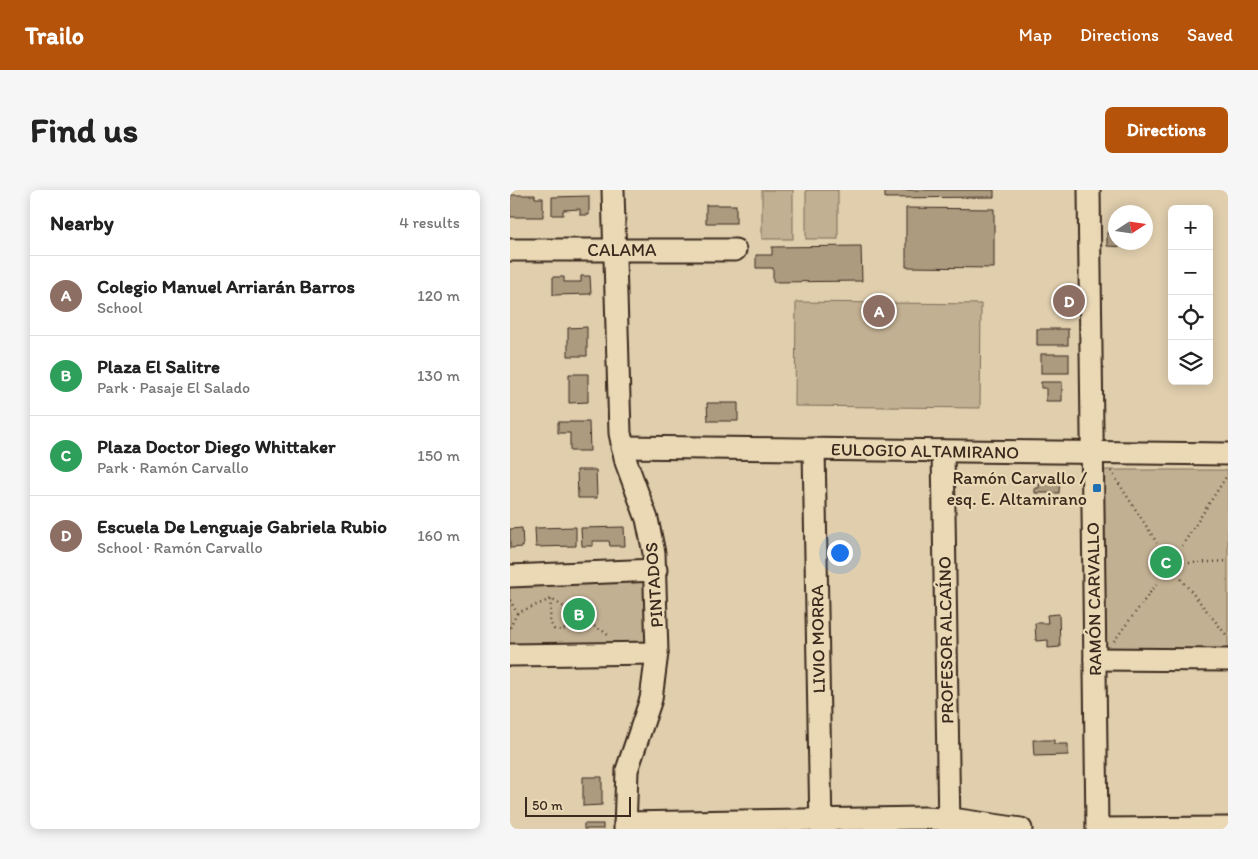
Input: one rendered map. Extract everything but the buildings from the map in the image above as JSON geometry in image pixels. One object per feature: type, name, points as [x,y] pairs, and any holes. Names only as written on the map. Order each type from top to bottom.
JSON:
[{"type":"street","name":"PINTADOS","points":[[613,190],[622,447],[630,477],[647,519],[656,570],[657,653],[651,700],[627,770],[625,826]]},
{"type":"street","name":"RAMÓN CARVALLO","points":[[1090,190],[1096,453],[1098,829]]},
{"type":"street","name":"CALAMA","points":[[510,250],[735,250]]},
{"type":"street","name":"EULOGIO ALTAMIRANO","points":[[622,447],[1228,454]]},
{"type":"street","name":"LIVIO MORRA","points":[[814,449],[821,824]]},
{"type":"street","name":"PROFESOR ALCAÍNO","points":[[943,451],[949,824]]},
{"type":"street","points":[[510,576],[656,570]]},
{"type":"street","points":[[510,655],[657,653]]},
{"type":"street","points":[[1098,659],[1228,660]]},
{"type":"street","points":[[625,826],[949,824],[1021,829]]},
{"type":"street","points":[[1098,829],[1228,828]]},
{"type":"path","points":[[1096,453],[1157,543]]},
{"type":"path","points":[[1182,546],[1228,474]]},
{"type":"path","points":[[1189,563],[1228,561]]},
{"type":"path","points":[[1181,580],[1228,637]]},
{"type":"path","points":[[1098,659],[1158,582]]},
{"type":"path","points":[[510,628],[517,613],[551,599]]},
{"type":"path","points":[[551,599],[571,611],[576,618],[602,630],[611,638],[622,654]]},
{"type":"path","points":[[551,599],[550,622],[554,629],[562,631],[569,628],[576,618]]},
{"type":"path","points":[[510,600],[517,613]]},
{"type":"shaded area","points":[[762,190],[793,190],[793,239],[762,239]]},
{"type":"shaded area","points":[[806,190],[838,190],[838,239],[806,239]]},
{"type":"shaded area","points":[[796,302],[981,304],[980,408],[795,406]]},
{"type":"shaded area","points":[[1104,470],[1228,470],[1228,655],[1105,655]]},
{"type":"shaded area","points":[[647,578],[649,647],[510,650],[510,581]]},
{"type":"place","name":"Escuela De Lenguaje Gabriela Rubio","points":[[1069,301]]},
{"type":"place","name":"Colegio Manuel Arriarán Barros","points":[[879,311]]},
{"type":"place","name":"Ramón Carvallo / esq. E. Altamirano","points":[[1097,488]]},
{"type":"place","name":"Plaza Doctor Diego Whittaker","points":[[1166,562]]},
{"type":"place","name":"Plaza El Salitre","points":[[579,614]]}]
